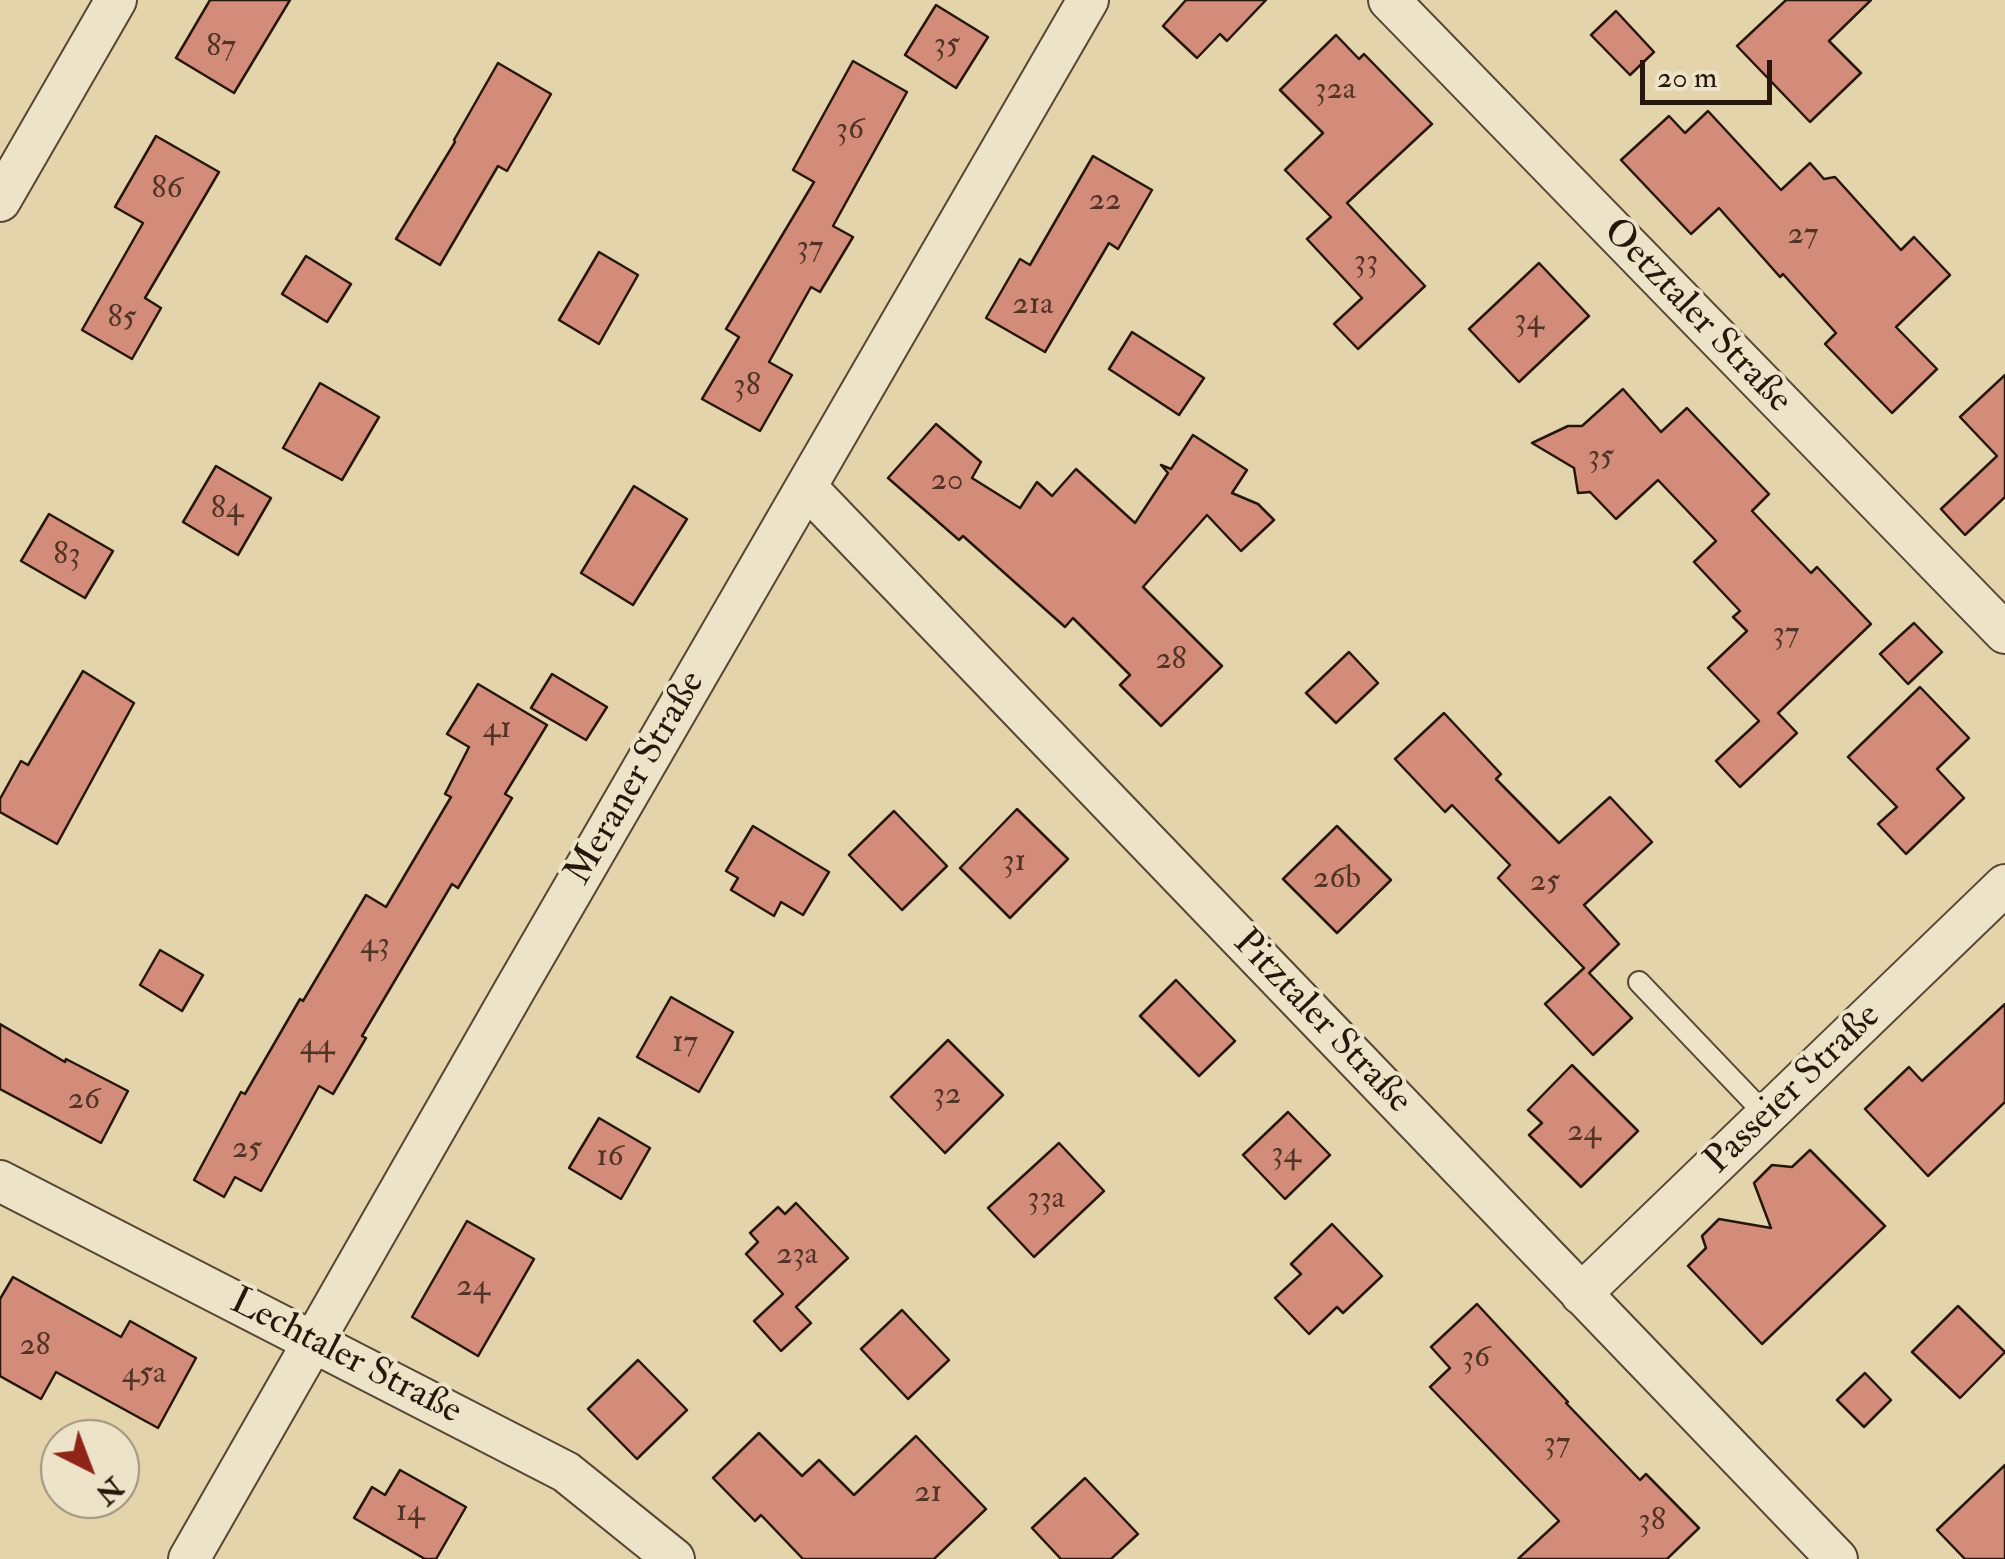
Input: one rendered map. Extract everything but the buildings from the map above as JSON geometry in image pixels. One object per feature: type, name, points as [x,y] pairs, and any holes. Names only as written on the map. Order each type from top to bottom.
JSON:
[{"type":"street","points":[[0,201],[116,0]]},
{"type":"street","name":"Meraner Straße","points":[[190,1559],[1088,0]]},
{"type":"street","name":"Oetztaler Straße","points":[[1388,0],[2005,633]]},
{"type":"street","name":"Pitztaler Straße","points":[[806,488],[1837,1559]]},
{"type":"street","name":"Passeier Straße","points":[[1581,1294],[2005,885]]},
{"type":"street","name":"Lechtaler Straße","points":[[0,1180],[566,1472],[674,1559]]},
{"type":"lane","points":[[1638,982],[1767,1116]]}]
